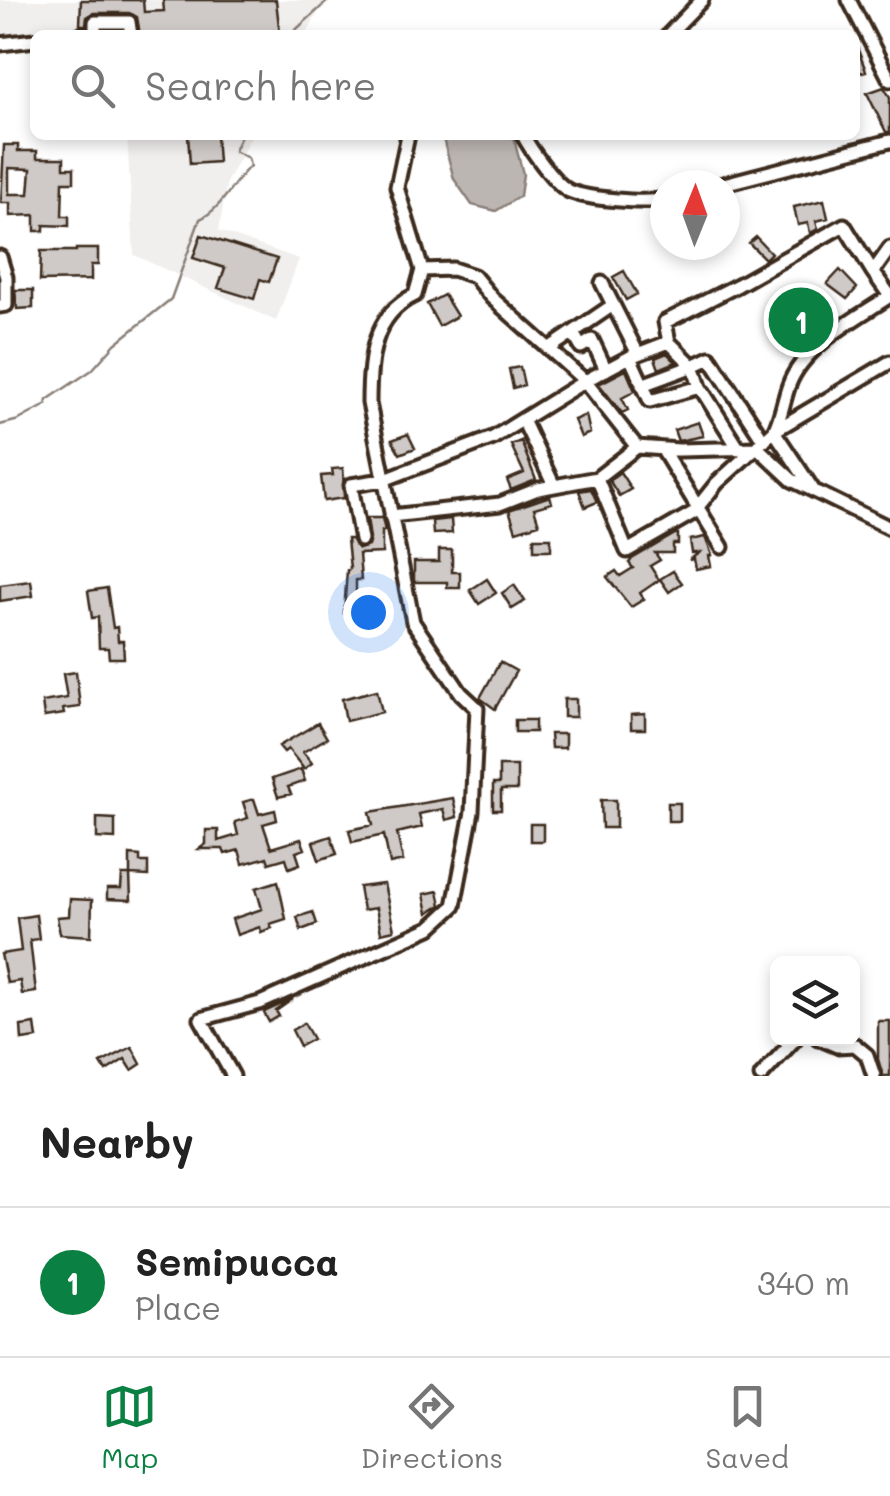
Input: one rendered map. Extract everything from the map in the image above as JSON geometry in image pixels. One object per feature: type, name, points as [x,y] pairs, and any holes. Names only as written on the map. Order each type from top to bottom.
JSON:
[{"type":"street","points":[[673,30],[702,0]]},
{"type":"street","points":[[849,0],[890,80]]},
{"type":"street","points":[[95,30],[95,22],[129,22],[130,30]]},
{"type":"street","points":[[0,44],[30,41]]},
{"type":"street","points":[[233,1076],[201,1019],[260,1003],[430,928],[454,906],[472,812],[477,708],[461,693],[412,622],[369,403],[368,372],[376,333],[398,303],[414,295],[422,270],[397,187],[407,140]]},
{"type":"street","points":[[526,140],[568,190],[650,203]]},
{"type":"street","points":[[740,180],[890,141]]},
{"type":"street","points":[[597,478],[628,551],[698,507],[718,483],[761,445],[781,417],[789,382],[822,342],[890,296],[844,224],[664,322],[668,342],[693,366],[700,388],[740,449]]},
{"type":"street","points":[[873,272],[890,248]]},
{"type":"street","points":[[0,257],[6,278],[6,304],[0,306]]},
{"type":"street","points":[[422,270],[453,269],[474,276],[492,298],[585,381],[636,446]]},
{"type":"street","points":[[602,283],[650,402],[700,388]]},
{"type":"street","points":[[550,348],[613,304]]},
{"type":"street","points":[[572,333],[581,347],[592,340],[606,370]]},
{"type":"street","points":[[362,540],[351,485],[383,480],[493,438],[585,381],[668,342]]},
{"type":"street","points":[[642,385],[710,358],[761,445],[792,480],[890,528]]},
{"type":"street","points":[[774,431],[890,362]]},
{"type":"street","points":[[523,420],[554,486]]},
{"type":"street","points":[[774,431],[814,491]]},
{"type":"street","points":[[390,516],[500,504],[554,486],[597,478],[636,446],[740,449],[761,445]]},
{"type":"street","points":[[662,448],[722,547]]},
{"type":"street","points":[[761,1076],[789,1046]]},
{"type":"street","points":[[856,1046],[867,1055],[874,1076]]},
{"type":"shaded area","points":[[0,0],[325,0],[309,30],[30,30],[30,48],[0,39]]},
{"type":"shaded area","points":[[127,140],[249,140],[227,181],[219,231],[299,259],[276,321],[134,255]]},
{"type":"shaded area","points":[[443,140],[514,140],[523,174],[520,196],[496,211],[472,205],[454,179]]},
{"type":"building","points":[[81,0],[143,0],[144,12],[164,11],[163,0],[276,0],[279,30],[139,30],[137,17],[129,13],[94,13],[87,17],[86,25],[80,25]]},
{"type":"building","points":[[884,87],[890,97],[890,132],[886,132],[867,93]]},
{"type":"building","points":[[188,140],[216,140],[218,162],[190,164]]},
{"type":"building","points":[[4,145],[18,145],[18,151],[37,151],[37,158],[64,158],[64,168],[74,168],[74,182],[63,182],[62,216],[69,216],[69,226],[44,225],[44,231],[35,231],[35,215],[10,216],[10,203],[1,203]],"holes":[[[9,168],[31,169],[29,194],[9,194]]]},
{"type":"building","points":[[824,200],[828,218],[816,221],[818,229],[810,233],[808,223],[798,225],[794,207]]},
{"type":"building","points":[[201,235],[277,259],[269,282],[260,279],[254,299],[218,288],[225,268],[193,258]]},
{"type":"building","points":[[756,237],[771,253],[765,259],[749,243]]},
{"type":"building","points":[[98,249],[98,265],[91,265],[91,280],[40,281],[41,251]]},
{"type":"building","points":[[840,270],[857,288],[847,299],[827,284]]},
{"type":"building","points":[[624,271],[637,294],[626,300],[613,277]]},
{"type":"building","points":[[15,290],[33,290],[33,308],[17,309]]},
{"type":"building","points":[[444,295],[457,316],[439,326],[427,304]]},
{"type":"building","points":[[796,304],[816,325],[817,334],[810,340],[785,314]]},
{"type":"building","points":[[667,353],[676,362],[659,369],[655,358]]},
{"type":"building","points":[[520,367],[524,385],[513,388],[509,369]]},
{"type":"building","points":[[626,370],[635,391],[622,398],[628,410],[622,413],[599,384]]},
{"type":"building","points":[[586,415],[590,433],[581,437],[574,420]]},
{"type":"building","points":[[698,422],[703,436],[678,441],[674,430]]},
{"type":"building","points":[[408,434],[415,448],[400,454],[392,440]]},
{"type":"building","points":[[521,441],[536,480],[511,490],[507,480],[524,473],[511,445]]},
{"type":"building","points":[[343,468],[344,498],[324,501],[321,476],[333,475],[332,469]]},
{"type":"building","points":[[620,472],[631,489],[619,496],[609,480]]},
{"type":"building","points":[[591,489],[597,502],[585,507],[579,491]]},
{"type":"building","points":[[550,496],[552,503],[534,508],[539,524],[516,531],[509,510]]},
{"type":"building","points":[[367,518],[382,518],[382,553],[359,554],[361,580],[356,580],[356,613],[344,613],[350,569],[347,539],[359,549],[368,546]]},
{"type":"building","points":[[451,519],[452,533],[433,534],[432,521]]},
{"type":"building","points":[[675,534],[678,544],[673,544],[673,553],[655,553],[660,560],[650,566],[659,580],[640,593],[644,599],[631,607],[607,577],[616,571],[620,576],[633,568],[629,563],[632,559]]},
{"type":"building","points":[[705,537],[712,555],[711,566],[696,569],[694,559],[689,560],[699,553],[692,553],[690,540]]},
{"type":"building","points":[[534,538],[551,538],[551,550],[534,550]]},
{"type":"building","points":[[439,550],[452,550],[452,572],[460,572],[460,588],[447,588],[447,582],[414,582],[414,562],[439,562]]},
{"type":"building","points":[[673,571],[682,583],[669,592],[660,579]]},
{"type":"building","points":[[487,579],[496,593],[479,604],[470,590]]},
{"type":"building","points":[[31,581],[33,596],[0,601],[0,585]]},
{"type":"building","points":[[514,585],[525,601],[512,609],[502,593]]},
{"type":"building","points":[[107,588],[113,628],[117,627],[118,641],[123,641],[124,658],[109,658],[108,648],[99,648],[98,617],[92,618],[88,591]]},
{"type":"building","points":[[500,662],[516,671],[495,709],[480,698]]},
{"type":"building","points":[[76,672],[80,707],[44,717],[42,702],[67,698],[63,674]]},
{"type":"building","points":[[377,690],[382,712],[346,721],[342,699]]},
{"type":"building","points":[[564,699],[576,699],[576,717],[564,717]]},
{"type":"building","points":[[645,714],[645,729],[631,729],[631,715]]},
{"type":"building","points":[[515,720],[535,720],[535,732],[515,732]]},
{"type":"building","points":[[318,723],[327,738],[303,752],[312,763],[304,769],[288,749],[284,752],[279,746]]},
{"type":"building","points":[[550,734],[565,734],[565,748],[551,748]]},
{"type":"building","points":[[499,766],[517,766],[517,790],[501,790],[501,810],[493,810],[493,784],[499,784]]},
{"type":"building","points":[[301,769],[305,781],[288,787],[291,794],[278,797],[272,779]]},
{"type":"building","points":[[453,798],[457,817],[446,820],[443,809],[419,814],[422,827],[397,833],[403,861],[390,864],[384,835],[352,842],[349,830],[373,825],[370,812]]},
{"type":"building","points":[[254,799],[259,814],[275,810],[277,820],[263,824],[271,848],[301,839],[305,849],[296,852],[300,864],[289,868],[286,858],[269,863],[267,857],[243,864],[239,850],[225,854],[223,849],[199,849],[206,844],[206,830],[218,830],[218,841],[238,835],[235,822],[248,818],[243,802]]},
{"type":"building","points":[[601,800],[616,800],[616,828],[602,828]]},
{"type":"building","points":[[668,803],[680,803],[680,821],[668,821]]},
{"type":"building","points":[[97,818],[115,819],[115,839],[97,838]]},
{"type":"building","points":[[530,824],[543,824],[543,841],[530,841]]},
{"type":"building","points":[[331,836],[337,854],[319,860],[313,842]]},
{"type":"building","points":[[130,855],[148,862],[148,876],[130,875]]},
{"type":"building","points":[[122,875],[130,875],[131,900],[107,899],[107,889],[121,889]]},
{"type":"building","points":[[278,881],[286,919],[261,932],[260,927],[237,935],[232,919],[262,909],[256,888]]},
{"type":"building","points":[[384,884],[394,930],[381,933],[376,908],[363,910],[359,887]]},
{"type":"building","points":[[438,891],[441,905],[428,913],[424,894]]},
{"type":"building","points":[[70,899],[92,900],[91,936],[60,934],[57,917],[69,916]]},
{"type":"building","points":[[313,912],[317,924],[301,930],[297,917]]},
{"type":"building","points":[[36,915],[39,939],[30,940],[36,992],[22,994],[20,981],[7,983],[1,954],[21,951],[17,918]]},
{"type":"building","points":[[293,999],[276,1011],[279,1016],[269,1022],[266,1011]]},
{"type":"building","points":[[878,1021],[890,1021],[890,1076],[883,1076],[878,1059]]},
{"type":"building","points":[[304,1023],[313,1039],[300,1046],[292,1030]]},
{"type":"building","points":[[35,1024],[37,1038],[22,1040],[21,1026]]},
{"type":"building","points":[[132,1047],[141,1064],[132,1070],[125,1059],[106,1071],[101,1063]]},
{"type":"waterway","points":[[296,30],[329,0]]},
{"type":"waterway","points":[[0,425],[46,405],[47,400],[92,370],[115,344],[171,299],[200,219],[214,209],[250,166],[248,158],[234,151],[239,140]]},
{"type":"place","name":"Semipucca","points":[[801,320]]}]
